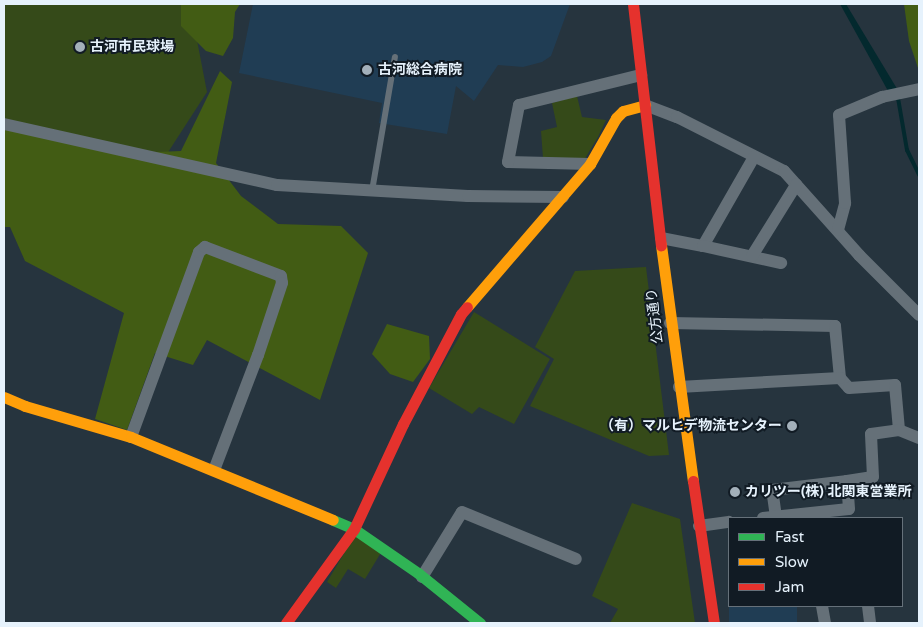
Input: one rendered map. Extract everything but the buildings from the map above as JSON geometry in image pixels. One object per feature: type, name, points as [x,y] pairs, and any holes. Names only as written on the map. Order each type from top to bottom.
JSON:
[{"type":"street","name":"公方通り","points":[[633,4],[670,323],[714,623]]},
{"type":"street","points":[[590,164],[508,162],[519,105],[641,75]]},
{"type":"street","points":[[838,230],[845,203],[839,116],[882,97],[919,89]]},
{"type":"street","points":[[286,623],[354,530],[403,424],[461,314],[590,164],[605,141],[616,118],[623,111],[646,105],[677,118],[784,171],[859,255],[919,315]]},
{"type":"street","points":[[4,124],[277,185],[468,196],[563,197]]},
{"type":"street","points":[[702,246],[754,157]]},
{"type":"street","points":[[752,256],[796,185]]},
{"type":"street","points":[[661,238],[780,263]]},
{"type":"street","points":[[131,436],[198,252],[205,247],[280,276],[282,283],[258,355],[214,470]]},
{"type":"street","points":[[670,323],[834,326],[840,378],[849,388],[895,385],[899,430]]},
{"type":"street","points":[[679,387],[840,378]]},
{"type":"street","points":[[4,397],[24,406],[131,436],[354,530],[422,576],[480,623]]},
{"type":"street","points":[[847,482],[849,509],[776,517],[772,490],[847,482],[874,477],[870,434],[899,430],[919,438]]},
{"type":"street","points":[[422,576],[462,512],[576,559]]},
{"type":"street","points":[[699,526],[728,522]]},
{"type":"street","points":[[822,607],[825,623]]},
{"type":"street","points":[[868,607],[870,623]]},
{"type":"lane","points":[[372,191],[395,56]]},
{"type":"shaded area","name":"古河総合病院","points":[[253,4],[570,4],[551,56],[542,62],[523,67],[498,65],[474,101],[456,86],[447,134],[379,123],[382,103],[239,73]]},
{"type":"shaded area","points":[[840,4],[846,4],[902,97],[893,100]]},
{"type":"shaded area","points":[[729,607],[797,607],[797,623],[729,623]]},
{"type":"green space","name":"古河市民球場","points":[[4,4],[190,4],[207,92],[163,160],[4,124]]},
{"type":"green space","points":[[181,4],[240,4],[235,12],[233,38],[223,56],[206,51],[181,26]]},
{"type":"green space","points":[[904,4],[919,4],[919,71],[909,41]]},
{"type":"green space","points":[[220,71],[232,82],[216,163],[241,196],[278,224],[341,226],[368,253],[320,400],[207,340],[193,365],[155,353],[127,430],[95,419],[124,313],[25,261],[10,227],[4,227],[4,122],[132,153],[181,151]]},
{"type":"green space","points":[[577,96],[582,117],[606,120],[598,137],[584,160],[543,158],[541,131],[557,127],[552,103]]},
{"type":"green space","points":[[646,267],[669,455],[649,456],[530,406],[554,359],[535,347],[575,271]]},
{"type":"green space","points":[[474,312],[550,359],[514,424],[479,407],[472,414],[429,388]]},
{"type":"green space","points":[[387,324],[429,336],[430,359],[413,382],[390,374],[372,354]]},
{"type":"green space","points":[[632,503],[680,519],[695,623],[610,623],[618,609],[592,596]]},
{"type":"green space","points":[[355,535],[382,551],[365,579],[348,569],[336,588],[327,582]]},
{"type":"waterway","points":[[898,98],[907,150],[919,175]]},
{"type":"traffic: fast","points":[[333,520],[354,529],[418,573],[480,623]]},
{"type":"traffic: slow","points":[[467,307],[590,164],[616,118],[623,111],[645,105]]},
{"type":"traffic: slow","points":[[661,245],[693,481]]},
{"type":"traffic: slow","points":[[4,397],[25,406],[131,437],[333,520]]},
{"type":"traffic: jam","points":[[633,4],[661,245]]},
{"type":"traffic: jam","points":[[286,623],[354,529],[403,424],[461,314],[467,307]]},
{"type":"traffic: jam","points":[[693,481],[714,623]]},
{"type":"place","name":"古河市民球場","points":[[80,47]]},
{"type":"place","name":"古河総合病院","points":[[367,70]]},
{"type":"place","name":"（有）マルヒデ物流センター","points":[[792,426]]},
{"type":"place","name":"カリツー(株) 北関東営業所","points":[[735,492]]}]
